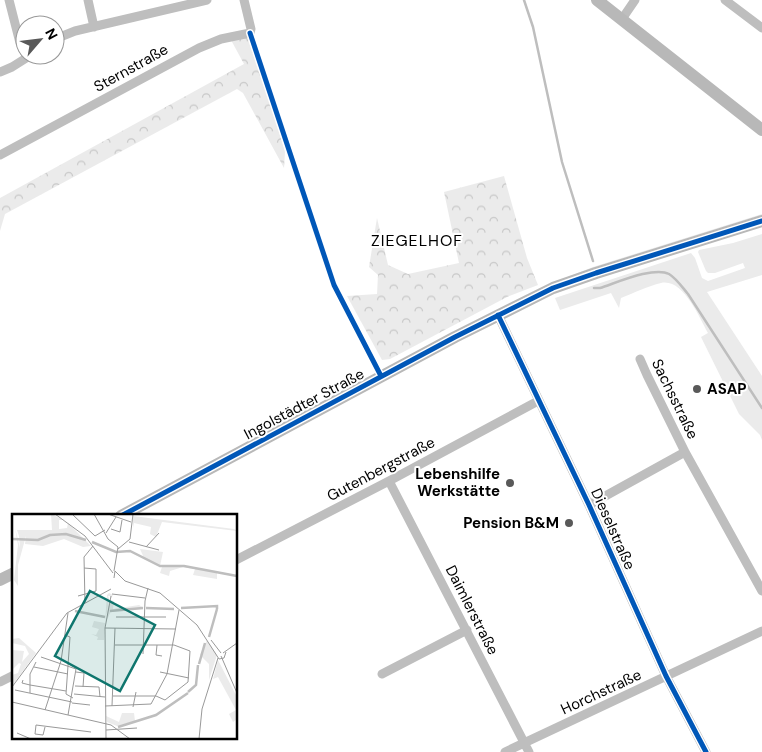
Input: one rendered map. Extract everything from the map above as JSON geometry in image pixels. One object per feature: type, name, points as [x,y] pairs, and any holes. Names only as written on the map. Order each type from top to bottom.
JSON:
[{"type":"street","points":[[9,0],[15,23]]},
{"type":"street","points":[[88,0],[94,27]]},
{"type":"street","points":[[168,0],[170,10]]},
{"type":"street","points":[[65,35],[206,0]]},
{"type":"street","name":"Sternstraße","points":[[0,155],[199,48],[221,38],[250,33],[251,29],[244,0]]},
{"type":"street","points":[[597,0],[762,130]]},
{"type":"street","points":[[622,19],[635,0]]},
{"type":"street","points":[[725,0],[762,28]]},
{"type":"street","points":[[0,72],[15,63]]},
{"type":"street","name":"Ingolstädter Straße","points":[[125,514],[498,315],[553,288],[762,221]]},
{"type":"street","name":"Dieselstraße","points":[[498,315],[666,676],[706,752]]},
{"type":"street","name":"Sachsstraße","points":[[640,359],[646,375],[685,452],[762,591]]},
{"type":"street","name":"Gutenbergstraße","points":[[238,559],[538,401]]},
{"type":"street","name":"Sachsstraße","points":[[588,505],[685,452]]},
{"type":"street","name":"Daimlerstraße","points":[[389,481],[529,752]]},
{"type":"street","points":[[0,580],[12,574]]},
{"type":"street","points":[[382,674],[467,630]]},
{"type":"street","name":"Horchstraße","points":[[505,752],[762,631]]},
{"type":"street","points":[[0,682],[12,676]]},
{"type":"green space","points":[[251,35],[285,152],[284,168],[243,93],[237,89],[5,214],[0,231],[0,198],[244,64],[231,40]]},
{"type":"green space","points":[[504,176],[527,258],[538,285],[507,297],[390,359],[382,360],[347,296],[377,294],[378,275],[369,267],[377,218],[388,265],[408,274],[459,263],[444,192]]},
{"type":"green space","points":[[762,215],[545,286],[593,267]]},
{"type":"green space","points":[[762,234],[762,275],[707,292],[762,376],[762,440],[760,435],[739,414],[701,337],[708,333],[689,300],[676,286],[669,283],[661,283],[646,288],[621,298],[619,308],[611,293],[560,310],[555,298],[691,253],[695,258],[702,278],[708,281],[745,268],[743,263],[715,273],[708,273],[698,252],[699,250],[733,243]]},
{"type":"waterway","points":[[524,0],[533,27],[562,162],[593,261]]},
{"type":"waterway","points":[[594,288],[600,288],[635,276],[654,272],[662,272],[672,276],[688,294],[762,408]]},
{"type":"cycle path","points":[[250,33],[334,285],[381,376]]},
{"type":"cycle path","points":[[125,514],[455,337],[553,288],[762,221]]},
{"type":"cycle path","points":[[498,315],[589,505],[666,676],[706,752]]},
{"type":"place","name":"ASAP","points":[[697,389]]},
{"type":"place","name":"Lebenshilfe Werkstätte","points":[[510,483]]},
{"type":"place","name":"Pension B&M","points":[[569,523]]},
{"type":"district","name":"ZIEGELHOF","points":[[417,240]]}]
